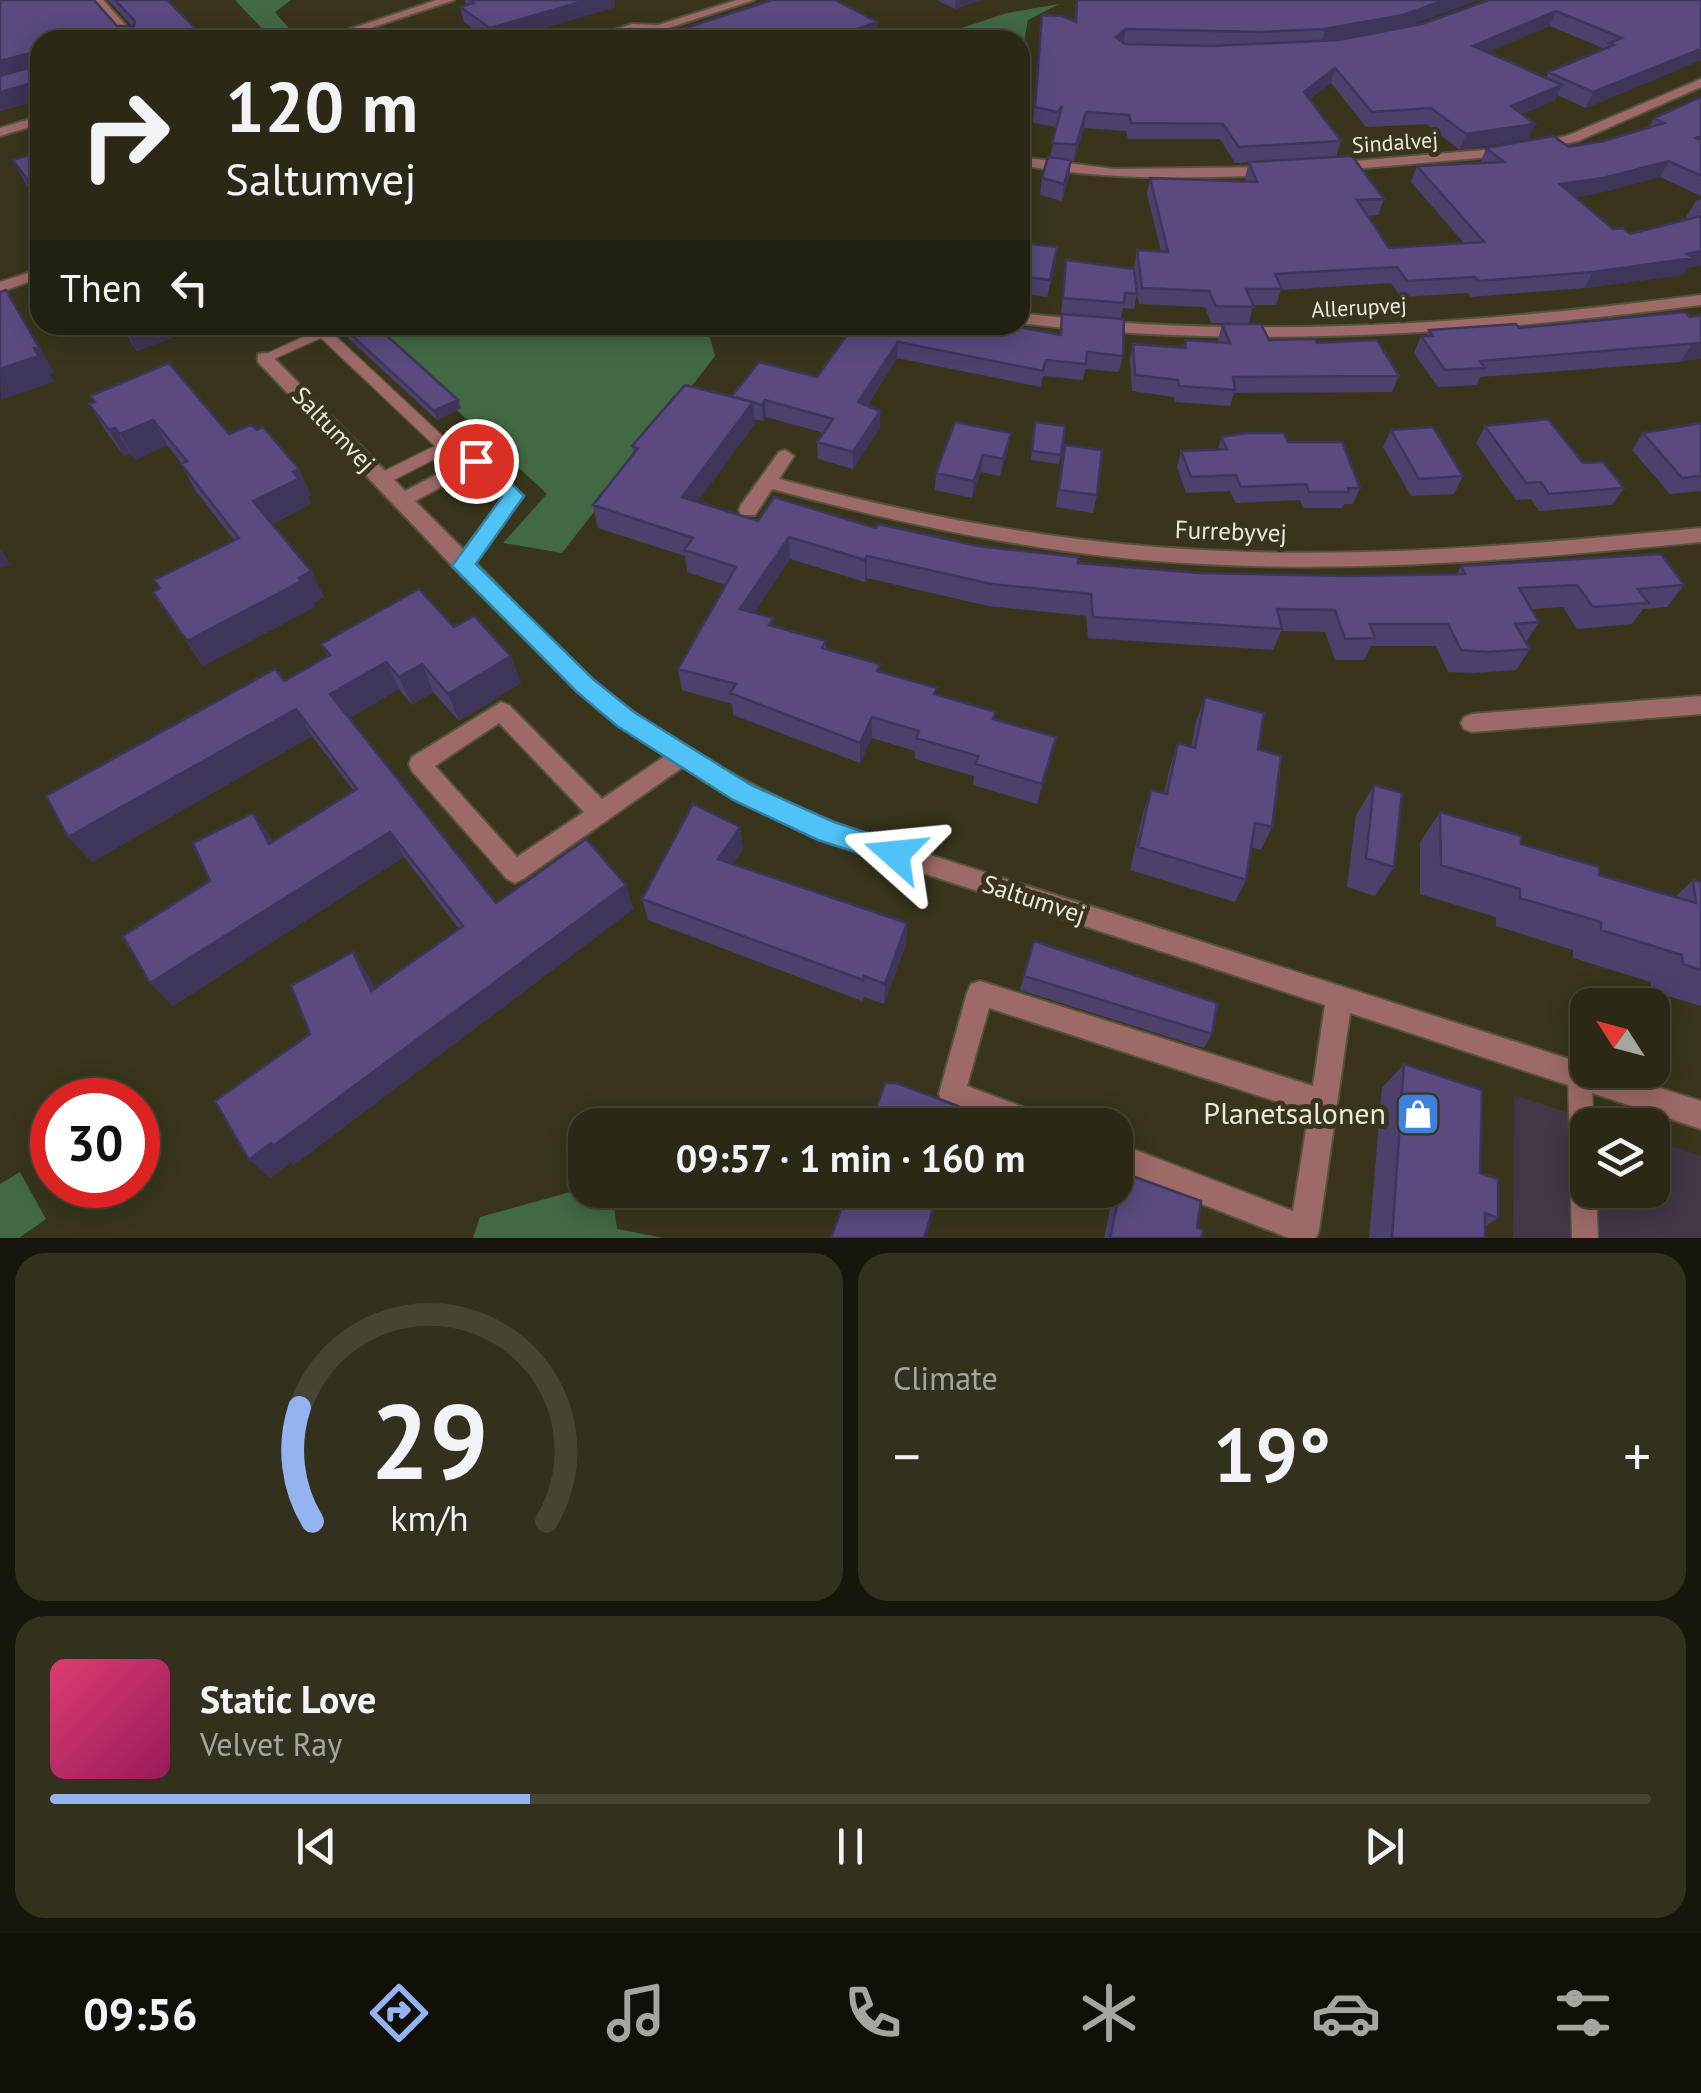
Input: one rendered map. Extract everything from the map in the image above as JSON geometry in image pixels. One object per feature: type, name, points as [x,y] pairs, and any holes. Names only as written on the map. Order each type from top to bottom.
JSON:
[{"type":"street","points":[[97,0],[124,30]]},
{"type":"street","points":[[354,30],[448,0]]},
{"type":"street","points":[[622,30],[659,28],[748,0]]},
{"type":"street","name":"Sindalvej","points":[[1308,168],[1482,156],[1536,146],[1572,138],[1701,83]]},
{"type":"street","points":[[0,132],[30,123]]},
{"type":"street","points":[[1030,163],[1120,172],[1288,170]]},
{"type":"street","points":[[0,286],[30,276]]},
{"type":"street","name":"Allerupvej","points":[[1030,319],[1095,329],[1243,336],[1604,312],[1701,300]]},
{"type":"street","name":"Saltumvej","points":[[264,358],[463,566],[585,686],[626,719],[742,793],[827,832],[1570,1073]]},
{"type":"street","points":[[748,510],[785,456]]},
{"type":"street","points":[[403,500],[476,461],[514,496],[463,566]]},
{"type":"street","name":"Furrebyvej","points":[[767,482],[882,513],[1005,537],[1134,552],[1265,559],[1393,557],[1693,536]]},
{"type":"street","points":[[1693,536],[1701,558]]},
{"type":"street","points":[[1472,723],[1701,704]]},
{"type":"street","points":[[600,813],[501,710],[420,764],[515,872],[600,813],[682,756]]},
{"type":"street","points":[[989,1108],[952,1094],[980,993],[1324,1103]]},
{"type":"street","points":[[1133,1163],[1304,1230],[1338,998]]},
{"type":"street","name":"Saltumvej","points":[[1617,1088],[1701,1115]]},
{"type":"lane","points":[[264,358],[316,335]]},
{"type":"lane","points":[[326,335],[445,447],[382,479]]},
{"type":"lane","points":[[1580,1088],[1584,1238]]},
{"type":"shaded area","points":[[1514,1095],[1570,1113],[1570,1208],[1670,1208],[1670,1146],[1701,1156],[1701,1238],[1513,1238]]},
{"type":"green space","points":[[235,0],[291,0],[275,12],[290,30],[263,30]]},
{"type":"green space","points":[[1059,4],[1028,20],[1026,30],[955,30],[1007,13]]},
{"type":"green space","points":[[376,335],[709,335],[715,356],[562,553],[503,543],[547,494]]},
{"type":"green space","points":[[20,1172],[30,1190],[30,1208],[40,1208],[46,1219],[19,1238],[0,1238],[0,1184]]},
{"type":"green space","points":[[568,1193],[568,1208],[614,1208],[617,1229],[664,1238],[473,1238],[480,1217]]},
{"type":"building","points":[[0,0],[94,0],[117,26],[134,26],[135,21],[115,0],[167,0],[197,30],[30,30],[30,53],[0,61]]},
{"type":"building","points":[[470,0],[587,0],[490,28],[460,7],[474,3]]},
{"type":"building","points":[[772,0],[835,0],[877,22],[854,30],[679,30]]},
{"type":"building","points":[[1077,0],[1445,0],[1403,15],[1325,29],[1126,29],[1116,37],[1125,44],[1211,46],[1338,40],[1422,24],[1489,0],[1701,0],[1701,49],[1593,92],[1548,72],[1614,45],[1609,43],[1622,38],[1556,11],[1473,46],[1562,85],[1511,106],[1535,124],[1466,134],[1431,108],[1372,112],[1335,68],[1304,92],[1341,141],[1239,147],[1223,124],[1131,123],[1129,115],[1086,112],[1076,145],[1052,143],[1062,106],[1058,112],[1035,107],[1042,15],[1062,16],[1076,22]]},
{"type":"building","points":[[30,67],[30,84],[0,92],[0,76]]},
{"type":"building","points":[[1701,97],[1701,136],[1696,138],[1701,140],[1701,176],[1669,161],[1603,178],[1560,184],[1613,229],[1623,228],[1630,234],[1701,216],[1701,251],[1687,254],[1693,258],[1593,272],[1478,281],[1475,277],[1407,281],[1397,267],[1275,274],[1282,289],[1246,289],[1254,307],[1216,306],[1209,291],[1142,288],[1137,250],[1168,252],[1150,178],[1257,182],[1249,162],[1352,156],[1384,199],[1357,200],[1389,248],[1484,242],[1417,166],[1504,162],[1486,148],[1553,136],[1569,147],[1604,141],[1664,123],[1654,118]]},
{"type":"building","points":[[30,154],[30,184],[13,160]]},
{"type":"building","points":[[1048,157],[1071,160],[1064,184],[1042,178]]},
{"type":"building","points":[[1030,244],[1057,247],[1050,280],[1030,277]]},
{"type":"building","points":[[1066,260],[1134,269],[1137,294],[1125,293],[1124,303],[1063,298]]},
{"type":"building","points":[[6,290],[39,347],[34,348],[38,356],[0,369],[0,292]]},
{"type":"building","points":[[1685,312],[1690,317],[1701,315],[1701,343],[1480,361],[1485,368],[1445,370],[1421,336],[1433,336],[1429,330],[1516,324],[1519,328]]},
{"type":"building","points":[[1062,314],[1124,319],[1123,356],[1087,352],[1086,364],[1046,360],[1043,371],[898,342],[858,402],[880,411],[853,452],[817,442],[833,419],[765,400],[762,405],[732,396],[759,362],[817,377],[847,335],[1030,335],[1030,329],[1061,335]]},
{"type":"building","points":[[1222,324],[1261,324],[1269,340],[1377,340],[1399,376],[1233,377],[1235,390],[1179,386],[1178,380],[1135,375],[1133,344],[1186,348],[1185,340],[1230,343]]},
{"type":"building","points":[[351,335],[386,335],[458,400],[434,411]]},
{"type":"building","points":[[169,363],[229,434],[251,425],[257,430],[263,427],[299,469],[293,472],[299,479],[253,501],[311,571],[299,578],[302,581],[187,641],[153,592],[160,588],[154,580],[239,538],[181,464],[187,461],[153,420],[120,434],[115,428],[109,430],[89,404],[95,402],[90,396]]},
{"type":"building","points":[[685,385],[753,402],[682,497],[758,521],[774,497],[876,528],[878,524],[978,546],[1078,557],[1078,563],[1199,573],[1465,574],[1461,566],[1661,554],[1684,585],[1638,589],[1648,603],[1593,607],[1577,585],[1519,588],[1539,622],[1515,624],[1530,649],[1486,652],[1461,650],[1448,624],[1370,624],[1375,638],[1345,639],[1335,610],[1277,609],[1282,629],[1093,617],[1091,594],[991,584],[867,556],[865,560],[789,537],[740,609],[773,618],[769,625],[826,641],[822,648],[880,664],[877,671],[937,688],[934,694],[996,712],[993,719],[1056,737],[1042,784],[976,764],[978,756],[916,738],[919,731],[872,717],[860,743],[730,693],[736,684],[678,669],[736,567],[684,550],[693,538],[593,505],[638,448],[632,446]]},
{"type":"building","points":[[1548,419],[1583,463],[1603,462],[1624,488],[1549,494],[1541,482],[1526,483],[1485,426]]},
{"type":"building","points":[[955,422],[1011,433],[1003,459],[983,455],[974,481],[936,473]]},
{"type":"building","points":[[1035,422],[1065,426],[1061,455],[1032,451]]},
{"type":"building","points":[[1701,423],[1701,476],[1682,478],[1643,433]]},
{"type":"building","points":[[1433,427],[1463,476],[1419,479],[1391,430]]},
{"type":"building","points":[[1284,433],[1288,442],[1342,442],[1360,488],[1348,488],[1349,492],[1309,492],[1306,484],[1241,487],[1236,475],[1191,477],[1181,451],[1227,449],[1221,437]]},
{"type":"building","points":[[1065,445],[1102,450],[1097,495],[1059,490]]},
{"type":"building","points":[[419,589],[454,627],[474,616],[511,656],[448,694],[422,664],[399,677],[386,662],[330,694],[496,903],[586,839],[626,885],[249,1160],[215,1101],[310,1034],[291,986],[353,952],[371,991],[463,926],[390,832],[150,983],[123,936],[210,881],[193,843],[253,813],[269,844],[357,789],[296,709],[68,837],[46,796],[275,669],[284,681],[330,655],[321,644]]},
{"type":"building","points":[[1205,697],[1264,713],[1258,749],[1281,756],[1272,827],[1255,823],[1246,880],[1138,847],[1151,790],[1167,794],[1178,743],[1195,748]]},
{"type":"building","points":[[1374,785],[1402,793],[1394,867],[1366,858]]},
{"type":"building","points":[[693,804],[740,827],[718,859],[907,923],[885,984],[864,976],[863,980],[642,899]]},
{"type":"building","points":[[1440,812],[1521,836],[1521,844],[1599,867],[1599,875],[1696,903],[1693,880],[1701,882],[1701,970],[1683,964],[1682,955],[1601,930],[1601,922],[1520,898],[1520,889],[1441,865]]},
{"type":"building","points":[[1034,941],[1217,1003],[1212,1034],[1024,976]]},
{"type":"building","points":[[1404,1064],[1482,1090],[1480,1173],[1498,1179],[1498,1218],[1485,1213],[1485,1238],[1392,1238]]},
{"type":"building","points":[[885,1083],[896,1083],[958,1106],[957,1108],[876,1108]]},
{"type":"building","points":[[1133,1176],[1201,1201],[1197,1228],[1203,1230],[1201,1238],[1110,1238],[1116,1208],[1133,1208]]},
{"type":"building","points":[[842,1208],[933,1208],[924,1238],[831,1238]]},
{"type":"place","name":"Planetsalonen","points":[[1418,1114]]},
{"type":"route","points":[[476,461],[514,496],[463,566],[585,686],[626,719],[742,793],[827,832],[895,854]]}]
